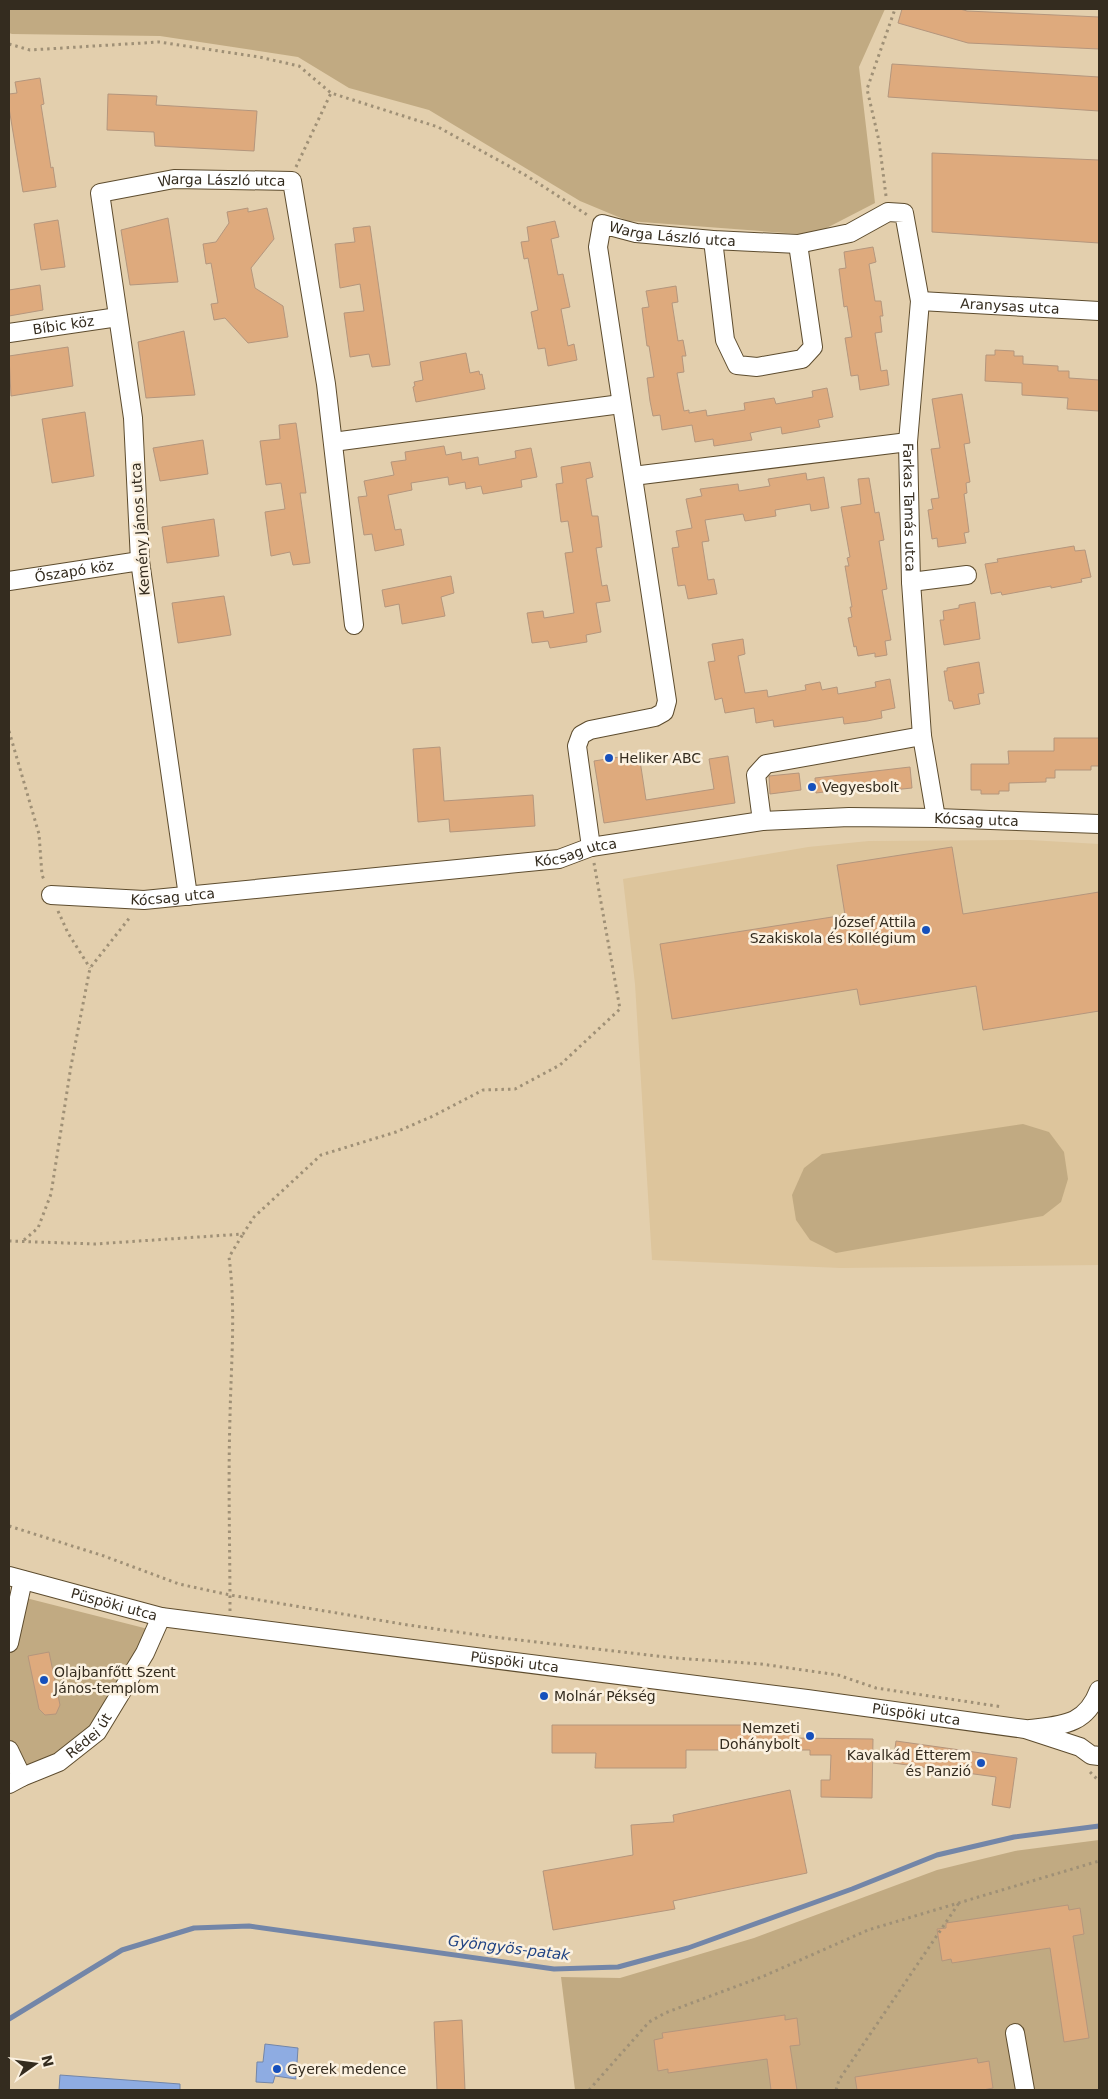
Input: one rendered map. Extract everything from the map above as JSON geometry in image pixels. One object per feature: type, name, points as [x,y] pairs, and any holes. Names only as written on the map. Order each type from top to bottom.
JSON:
[{"type":"street","name":"Warga László utca","points":[[100,193],[174,180],[292,181],[326,384],[354,625]]},
{"type":"street","name":"Kemény János utca","points":[[100,193],[133,418],[140,561],[188,896]]},
{"type":"street","name":"Warga László utca","points":[[591,847],[577,746],[581,735],[590,730],[655,717],[664,712],[667,701],[598,247],[602,224],[636,233],[713,240],[798,244],[850,233],[888,212]]},
{"type":"street","name":"Farkas Tamás utca","points":[[888,212],[904,213],[920,301],[908,442],[911,582],[922,736],[936,818]]},
{"type":"street","points":[[713,240],[725,340],[737,365],[757,367],[802,360],[813,348],[798,244]]},
{"type":"street","name":"Aranysas utca","points":[[920,301],[1099,311]]},
{"type":"street","name":"Bíbic köz","points":[[9,333],[118,317]]},
{"type":"street","points":[[333,442],[621,404]]},
{"type":"street","points":[[633,476],[908,442]]},
{"type":"street","name":"Őszapó köz","points":[[9,581],[140,561]]},
{"type":"street","points":[[911,582],[967,575]]},
{"type":"street","points":[[762,821],[756,775],[766,764],[922,736]]},
{"type":"street","name":"Kócsag utca","points":[[51,896],[144,900],[560,859],[591,847],[762,821],[849,817],[1099,824]]},
{"type":"street","points":[[9,1643],[16,1578]]},
{"type":"street","name":"Püspöki utca","points":[[16,1578],[161,1617],[807,1699],[1025,1729]]},
{"type":"street","name":"Rédei út","points":[[9,1750],[16,1781],[60,1762],[96,1732],[145,1653],[161,1617]]},
{"type":"street","points":[[1092,1755],[1077,1742],[1075,1729],[1090,1713],[1099,1690]]},
{"type":"street","points":[[1025,1729],[1059,1725],[1090,1713]]},
{"type":"street","points":[[1025,1729],[1092,1755]]},
{"type":"street","points":[[1015,2032],[1025,2090]]},
{"type":"path","points":[[888,212],[878,142],[867,89],[895,9]]},
{"type":"path","points":[[9,44],[30,50],[159,42],[259,57],[299,66],[331,93],[438,127],[527,176],[602,224]]},
{"type":"path","points":[[292,181],[298,160],[331,93]]},
{"type":"path","points":[[9,731],[38,834],[42,875],[68,933],[90,968]]},
{"type":"path","points":[[230,1627],[232,1336],[229,1257],[254,1217],[321,1155],[396,1132],[433,1116],[483,1090],[515,1089],[560,1066],[620,1009],[591,847]]},
{"type":"path","points":[[24,1240],[38,1228],[51,1194],[71,1066],[90,968],[144,900]]},
{"type":"path","points":[[9,1241],[24,1240],[95,1244],[243,1234]]},
{"type":"path","points":[[9,1526],[104,1556],[179,1584],[230,1595],[408,1625],[494,1637],[675,1658],[761,1664],[819,1672],[838,1675],[876,1688],[1009,1708]]},
{"type":"path","points":[[589,2090],[649,2022],[665,2013],[764,1976],[868,1930],[1099,1861]]},
{"type":"path","points":[[836,2090],[839,2080],[959,1903]]},
{"type":"shaded area","points":[[9,9],[885,9],[859,67],[875,203],[813,235],[628,221],[580,201],[429,110],[349,88],[298,57],[160,36],[12,34],[9,33]]},
{"type":"shaded area","points":[[1029,840],[1099,844],[1099,1265],[841,1268],[652,1260],[635,984],[623,879],[808,847],[869,841]]},
{"type":"shaded area","points":[[1023,1124],[1049,1132],[1064,1152],[1068,1179],[1061,1202],[1043,1216],[836,1253],[810,1240],[796,1220],[792,1195],[804,1168],[822,1154]]},
{"type":"shaded area","points":[[22,1597],[152,1630],[94,1731],[24,1773],[9,1739],[9,1657]]},
{"type":"shaded area","points":[[1099,1840],[1099,2090],[575,2090],[561,1977],[620,1978],[754,1938],[937,1870],[1015,1851]]},
{"type":"water","name":"Gyerek medence","points":[[265,2044],[298,2048],[296,2079],[275,2076],[273,2083],[256,2082],[257,2062],[263,2062]]},
{"type":"water","points":[[60,2075],[180,2084],[180,2090],[59,2090]]},
{"type":"building","points":[[902,9],[960,9],[967,11],[1099,17],[1099,49],[968,43],[898,23]]},
{"type":"building","points":[[892,64],[1099,77],[1099,111],[888,97]]},
{"type":"building","points":[[40,78],[44,104],[41,105],[56,187],[23,192],[9,108],[9,94],[17,93],[15,82]]},
{"type":"building","points":[[108,94],[157,96],[156,105],[257,111],[254,151],[155,146],[154,132],[107,130]]},
{"type":"building","points":[[932,153],[1099,160],[1099,243],[932,232]]},
{"type":"building","points":[[248,208],[248,212],[267,208],[274,239],[251,268],[255,288],[283,306],[288,337],[248,343],[225,318],[214,320],[211,304],[218,303],[211,263],[206,264],[203,244],[216,242],[229,223],[227,212]]},
{"type":"building","points":[[168,218],[178,282],[130,285],[121,230]]},
{"type":"building","points":[[58,220],[65,267],[41,270],[34,224]]},
{"type":"building","points":[[555,221],[559,237],[551,239],[558,275],[563,274],[570,307],[561,309],[568,346],[574,344],[577,360],[548,366],[545,348],[538,349],[531,312],[538,310],[528,258],[524,259],[521,242],[529,241],[527,227]]},
{"type":"building","points":[[370,226],[390,365],[372,367],[369,354],[350,357],[344,313],[364,311],[360,284],[340,288],[335,244],[355,242],[353,228]]},
{"type":"building","points":[[873,247],[876,262],[869,264],[875,301],[881,301],[883,316],[880,316],[882,332],[875,333],[881,371],[887,370],[889,385],[860,390],[858,375],[851,376],[845,338],[852,337],[847,306],[844,307],[839,269],[846,268],[844,252]]},
{"type":"building","points":[[40,285],[43,310],[9,316],[9,290]]},
{"type":"building","points":[[676,286],[678,302],[672,303],[678,341],[683,340],[686,356],[682,356],[684,372],[677,373],[684,411],[689,410],[689,413],[706,410],[707,416],[745,410],[744,403],[774,398],[776,404],[813,397],[812,391],[827,388],[833,417],[818,420],[820,427],[782,434],[781,427],[750,433],[752,440],[714,446],[713,439],[695,442],[692,425],[662,430],[660,415],[653,416],[650,401],[647,378],[654,377],[649,346],[647,346],[642,308],[649,307],[646,291]]},
{"type":"building","points":[[184,331],[195,395],[146,398],[138,342]]},
{"type":"building","points":[[68,347],[73,386],[11,396],[9,356]]},
{"type":"building","points":[[995,350],[1014,351],[1014,356],[1023,356],[1023,364],[1058,366],[1058,371],[1069,371],[1069,378],[1099,380],[1099,411],[1067,409],[1068,398],[1022,395],[1022,383],[985,381],[986,355],[995,355]]},
{"type":"building","points":[[466,353],[470,373],[479,371],[480,375],[482,374],[485,389],[416,402],[414,382],[423,380],[420,362]]},
{"type":"building","points":[[962,394],[970,443],[964,444],[970,482],[966,483],[967,493],[964,494],[969,532],[964,533],[966,543],[938,547],[937,538],[932,539],[928,510],[933,509],[931,499],[939,498],[931,449],[940,448],[932,399]]},
{"type":"building","points":[[85,412],[94,476],[52,483],[42,419]]},
{"type":"building","points":[[296,423],[306,493],[300,493],[310,563],[293,565],[290,552],[271,556],[265,512],[285,509],[281,483],[266,485],[260,441],[280,439],[279,425]]},
{"type":"building","points":[[203,440],[208,474],[160,481],[153,448]]},
{"type":"building","points":[[444,446],[446,455],[461,452],[462,460],[478,457],[479,465],[516,458],[515,451],[531,448],[537,477],[521,480],[522,487],[483,494],[481,486],[466,489],[465,482],[449,485],[448,477],[411,483],[412,490],[388,495],[395,530],[401,529],[404,545],[375,551],[372,534],[364,535],[358,497],[367,496],[364,481],[394,475],[391,462],[406,460],[405,452]]},
{"type":"building","points":[[590,462],[593,477],[586,479],[592,516],[598,516],[602,547],[596,548],[602,586],[607,585],[610,601],[596,603],[601,632],[586,635],[587,642],[550,648],[548,641],[532,643],[527,613],[543,611],[544,618],[574,613],[565,553],[573,552],[568,521],[561,522],[556,484],[563,483],[561,467]]},
{"type":"building","points":[[806,473],[807,480],[824,477],[829,508],[811,511],[810,504],[775,510],[776,516],[745,521],[743,514],[705,520],[709,541],[702,542],[708,580],[714,579],[717,594],[688,599],[685,585],[678,586],[672,548],[679,547],[676,531],[692,528],[686,499],[702,496],[700,489],[738,484],[739,491],[770,486],[768,479]]},
{"type":"building","points":[[869,478],[875,513],[879,512],[884,540],[879,541],[887,589],[882,590],[891,640],[885,641],[887,655],[875,657],[875,653],[858,656],[856,646],[854,647],[848,618],[852,617],[850,607],[852,607],[845,566],[849,566],[847,558],[850,557],[841,507],[861,504],[858,479]]},
{"type":"building","points":[[214,519],[219,556],[167,563],[162,527]]},
{"type":"building","points":[[1074,546],[1075,551],[1085,550],[1091,577],[1081,579],[1082,582],[1051,588],[1051,586],[1002,595],[1001,592],[991,594],[985,564],[998,562],[997,559]]},
{"type":"building","points":[[451,576],[454,593],[441,597],[445,616],[402,624],[399,604],[385,607],[382,590]]},
{"type":"building","points":[[224,596],[231,635],[178,643],[172,603]]},
{"type":"building","points":[[975,602],[980,639],[944,645],[940,620],[944,620],[943,611]]},
{"type":"building","points":[[743,639],[745,654],[738,656],[745,693],[767,690],[768,697],[806,690],[805,685],[820,682],[822,690],[837,687],[838,694],[876,687],[875,682],[890,679],[895,708],[881,711],[882,718],[867,721],[844,724],[843,717],[774,727],[773,720],[756,723],[754,708],[725,713],[722,698],[715,700],[708,662],[715,661],[712,644]]},
{"type":"building","points":[[979,662],[984,693],[978,694],[980,704],[954,709],[952,701],[949,701],[944,671],[947,671],[947,668]]},
{"type":"building","points":[[1054,738],[1099,738],[1099,766],[1091,766],[1091,770],[1055,770],[1055,778],[1046,778],[1046,782],[1009,783],[1009,791],[999,791],[999,794],[981,794],[981,790],[971,790],[971,764],[1009,764],[1008,751],[1054,751]]},
{"type":"building","points":[[440,747],[444,801],[533,795],[535,826],[450,832],[449,819],[418,822],[413,749]]},
{"type":"building","points":[[639,754],[646,800],[714,789],[709,759],[728,756],[735,803],[604,823],[594,761]]},
{"type":"building","points":[[910,767],[912,788],[866,791],[865,787],[816,793],[815,778]]},
{"type":"building","points":[[799,773],[801,790],[770,794],[769,776]]},
{"type":"building","name":"József Attila Szakiskola és Kollégium","points":[[952,847],[963,914],[1099,892],[1099,1011],[983,1030],[976,986],[860,1005],[857,989],[672,1019],[660,944],[845,915],[837,865]]},
{"type":"building","name":"Olajbanfőtt Szent János-templom","points":[[49,1652],[60,1705],[56,1714],[45,1715],[39,1709],[28,1656]]},
{"type":"building","points":[[552,1725],[792,1725],[792,1738],[873,1739],[872,1798],[821,1797],[821,1780],[830,1780],[831,1755],[810,1755],[810,1750],[686,1750],[686,1768],[595,1768],[596,1753],[552,1753]]},
{"type":"building","points":[[896,1741],[1017,1758],[1010,1808],[992,1805],[996,1777],[893,1763]]},
{"type":"building","points":[[790,1790],[807,1873],[673,1901],[675,1909],[553,1930],[543,1871],[633,1855],[631,1825],[674,1822],[673,1815]]},
{"type":"building","points":[[1068,1905],[1069,1910],[1080,1908],[1084,1934],[1073,1936],[1089,2038],[1064,2042],[1050,1948],[952,1963],[951,1959],[942,1961],[937,1929],[946,1928],[946,1923]]},
{"type":"building","points":[[785,2015],[785,2020],[797,2018],[800,2045],[790,2046],[797,2090],[771,2090],[767,2059],[668,2073],[668,2069],[658,2071],[654,2040],[663,2038],[662,2033]]},
{"type":"building","points":[[462,2020],[465,2090],[437,2090],[434,2022]]},
{"type":"building","points":[[977,2058],[978,2063],[989,2061],[993,2088],[983,2090],[857,2090],[855,2077]]},
{"type":"waterway","name":"Gyöngyös-patak","points":[[9,2019],[122,1950],[194,1928],[249,1926],[554,1969],[618,1967],[688,1948],[852,1889],[937,1855],[1014,1837],[1099,1826]]},
{"type":"place","name":"Heliker ABC","points":[[609,758]]},
{"type":"place","name":"Vegyesbolt","points":[[812,787]]},
{"type":"place","name":"József Attila Szakiskola és Kollégium","points":[[926,930]]},
{"type":"place","name":"Olajbanfőtt Szent János-templom","points":[[44,1680]]},
{"type":"place","name":"Molnár Pékség","points":[[544,1696]]},
{"type":"place","name":"Nemzeti Dohánybolt","points":[[810,1736]]},
{"type":"place","name":"Kavalkád Étterem és Panzió","points":[[981,1763]]},
{"type":"place","name":"Gyerek medence","points":[[277,2069]]}]
